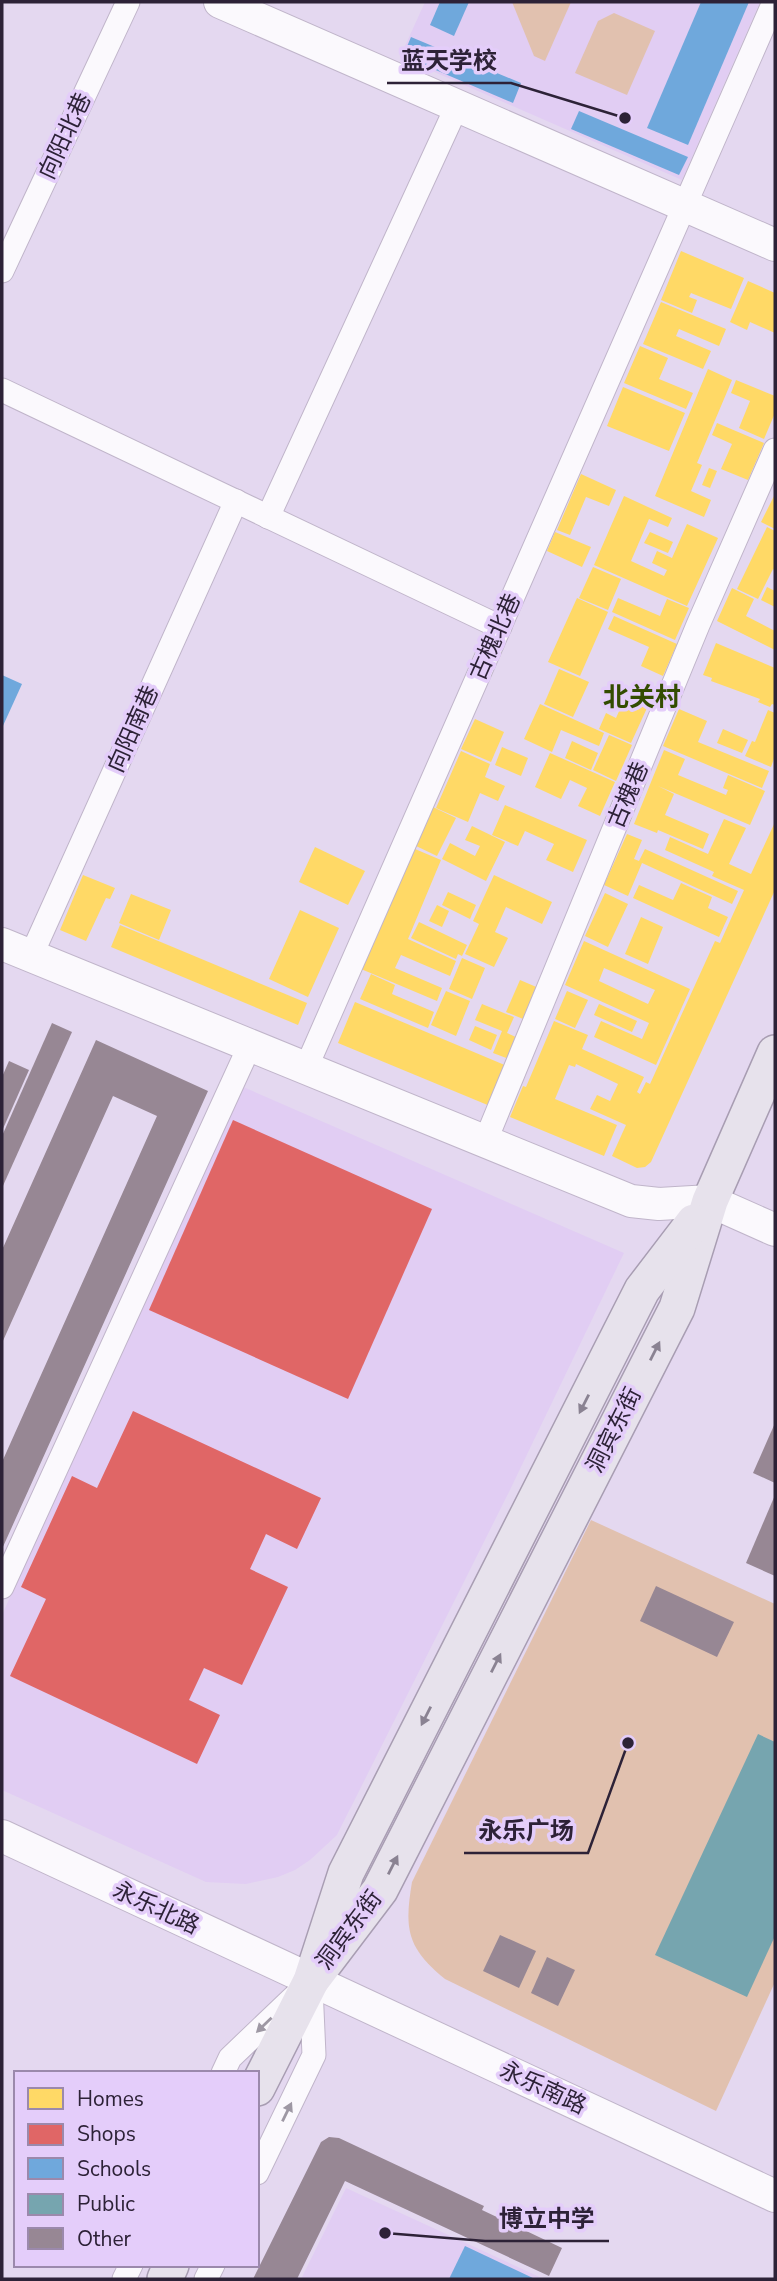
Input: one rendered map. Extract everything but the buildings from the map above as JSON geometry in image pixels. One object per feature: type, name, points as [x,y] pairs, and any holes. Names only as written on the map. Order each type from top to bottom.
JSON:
[{"type":"main road","name":"洞宾东街","points":[[259,2084],[311,1981],[380,1890],[677,1308],[710,1201],[775,1053]]},
{"type":"street","name":"向阳北巷","points":[[2,271],[128,2]]},
{"type":"street","name":"古槐北巷","points":[[306,1068],[774,2]]},
{"type":"street","points":[[240,6],[457,106],[775,245]]},
{"type":"street","points":[[268,517],[457,106]]},
{"type":"street","points":[[2,390],[500,627]]},
{"type":"street","name":"古槐巷","points":[[485,1142],[632,784],[775,450]]},
{"type":"street","name":"向阳南巷","points":[[31,956],[236,501]]},
{"type":"street","points":[[2,944],[631,1201],[659,1204],[710,1201],[775,1230]]},
{"type":"street","points":[[2,1587],[250,1045]]},
{"type":"street","name":"永乐北路","points":[[2,1836],[311,1981]]},
{"type":"street","points":[[224,2071],[230,2058],[311,1981]]},
{"type":"street","points":[[259,2169],[314,2055],[311,1981]]},
{"type":"street","name":"永乐南路","points":[[311,1981],[775,2196]]},
{"type":"shaded area","points":[[425,2],[760,2],[682,180],[400,57]]},
{"type":"shaded area","points":[[512,2],[571,2],[545,61],[534,56]]},
{"type":"shaded area","points":[[614,13],[655,31],[627,95],[575,73],[598,21]]},
{"type":"shaded area","points":[[241,1086],[624,1253],[507,1496],[337,1835],[295,1870],[246,1884],[206,1882],[2,1790],[2,1615]]},
{"type":"shaded area","points":[[591,1520],[775,1604],[775,1982],[716,2111],[445,1979],[423,1957],[411,1936],[408,1913],[412,1882]]},
{"type":"shaded area","points":[[346,2188],[544,2279],[301,2279]]},
{"type":"place","name":"蓝天学校","points":[[625,118]]},
{"type":"place","name":"永乐广场","points":[[628,1743]]},
{"type":"place","name":"博立中学","points":[[385,2233]]},
{"type":"district","name":"北关村","points":[[642,697]]}]
